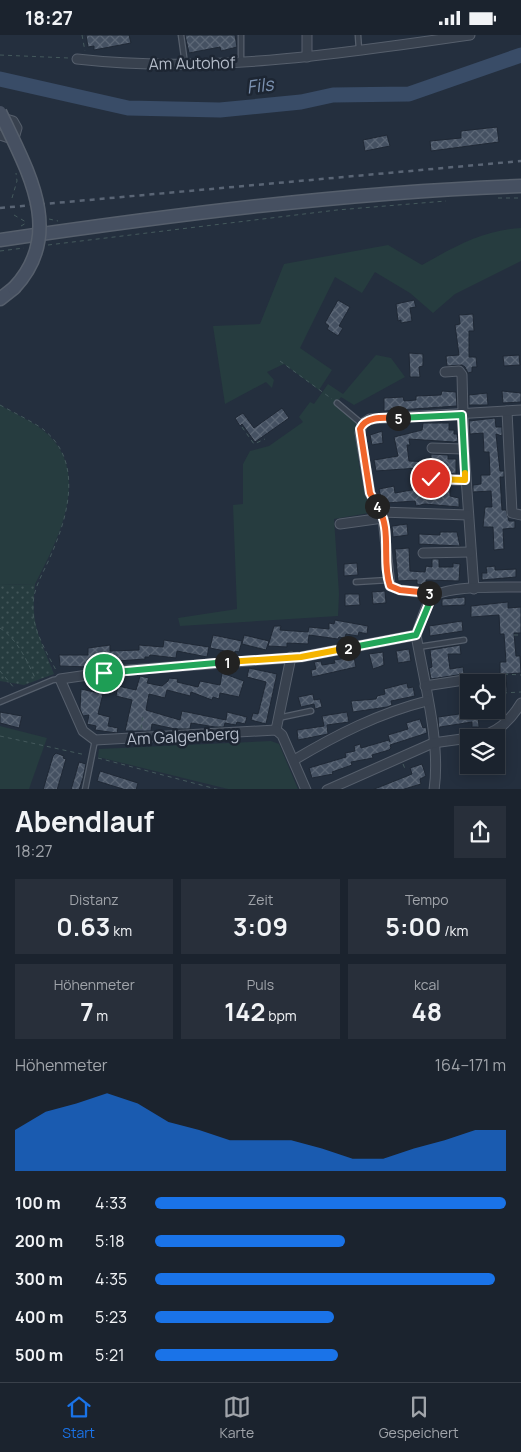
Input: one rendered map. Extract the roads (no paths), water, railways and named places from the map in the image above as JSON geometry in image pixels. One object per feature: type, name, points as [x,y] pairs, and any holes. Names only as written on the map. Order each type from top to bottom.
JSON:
[{"type":"main road","points":[[0,118],[36,197],[40,218],[40,242],[34,264],[14,289],[0,299]]},
{"type":"main road","points":[[0,240],[288,203],[443,188],[521,186]]},
{"type":"street","points":[[307,35],[307,57]]},
{"type":"street","name":"Am Autohof","points":[[77,59],[148,65],[241,63],[307,57],[470,35]]},
{"type":"street","points":[[0,118],[13,121],[17,128],[14,135],[9,139],[0,135]]},
{"type":"street","points":[[444,372],[461,373],[465,480],[474,589]]},
{"type":"street","points":[[521,409],[462,415],[370,419],[362,424],[360,433],[370,493],[382,515],[388,580],[394,589],[436,594],[474,589],[521,587]]},
{"type":"street","points":[[507,411],[512,513],[521,515]]},
{"type":"street","points":[[432,448],[464,449]]},
{"type":"street","points":[[431,479],[465,480]]},
{"type":"street","points":[[340,524],[382,515],[468,515]]},
{"type":"street","points":[[423,553],[470,552]]},
{"type":"street","points":[[434,789],[436,765],[434,743],[416,635],[431,599],[436,594]]},
{"type":"street","points":[[95,740],[83,731],[60,679],[116,671],[291,657],[416,635]]},
{"type":"street","points":[[291,657],[276,730],[282,735],[306,789]]},
{"type":"street","points":[[424,686],[460,681]]},
{"type":"street","points":[[294,760],[346,731],[400,708],[427,701]]},
{"type":"street","points":[[499,729],[511,718],[521,703]]},
{"type":"street","name":"Am Galgenberg","points":[[95,740],[276,730]]},
{"type":"street","points":[[327,789],[434,743],[460,739]]},
{"type":"lane","points":[[181,35],[185,64]]},
{"type":"lane","points":[[241,35],[241,63]]},
{"type":"lane","points":[[358,35],[360,50]]},
{"type":"lane","points":[[337,403],[362,424]]},
{"type":"lane","points":[[356,582],[388,580]]},
{"type":"lane","points":[[418,647],[464,640]]},
{"type":"lane","points":[[0,702],[39,685],[60,679]]},
{"type":"lane","points":[[278,718],[310,711]]},
{"type":"lane","points":[[86,789],[95,740]]},
{"type":"waterway","name":"Fils","points":[[0,79],[128,108],[220,110],[301,102],[333,95],[409,94],[521,55]]},
{"type":"railway","points":[[0,208],[521,161]]}]
